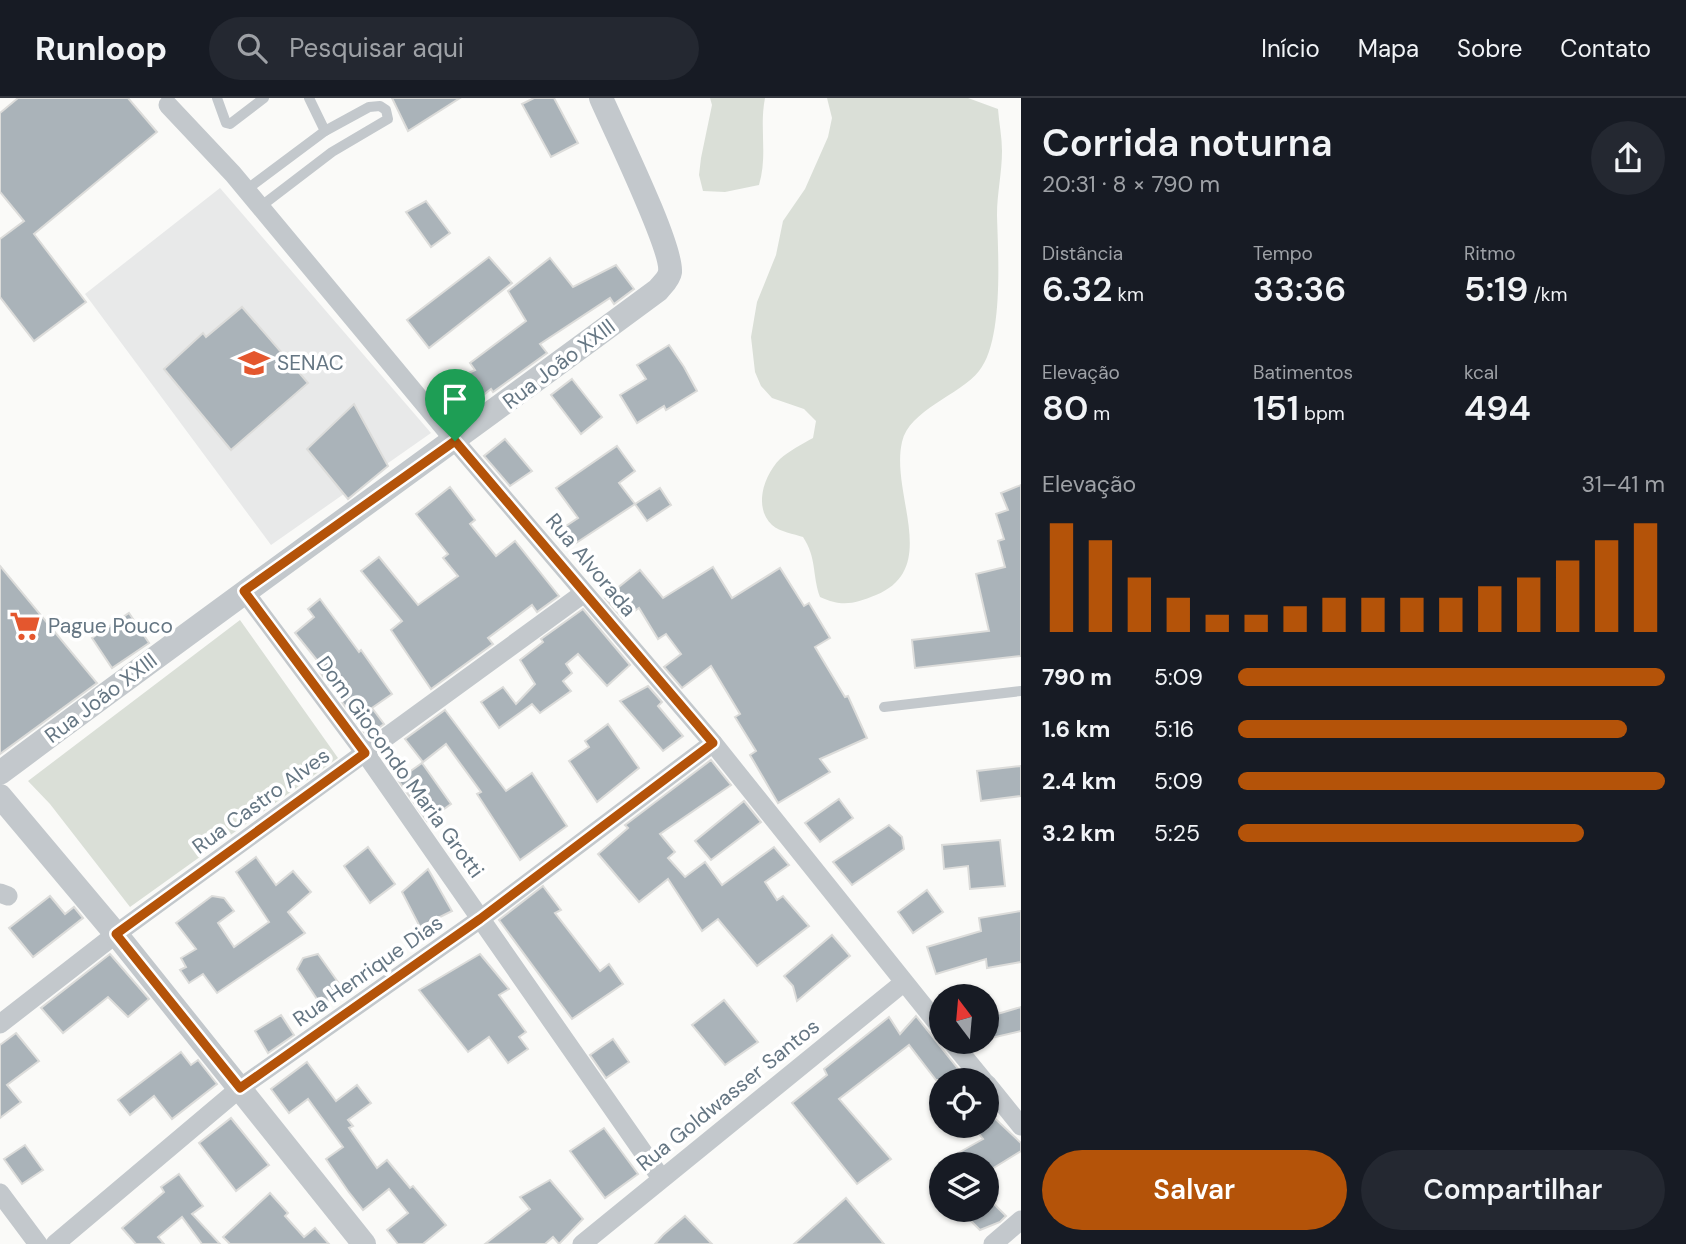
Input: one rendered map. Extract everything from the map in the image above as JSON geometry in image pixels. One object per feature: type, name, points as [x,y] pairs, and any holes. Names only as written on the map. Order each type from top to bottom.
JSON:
[{"type":"street","name":"Rua João XXIII","points":[[0,773],[244,591],[455,441],[658,290],[670,271],[663,242],[601,98]]},
{"type":"street","name":"Rua Alvorada","points":[[168,105],[246,190],[455,441],[713,743],[929,1014]]},
{"type":"street","name":"Dom Giocondo Maria Grotti","points":[[244,591],[365,753],[662,1178]]},
{"type":"street","name":"Rua Castro Alves","points":[[0,1024],[116,934],[584,593]]},
{"type":"street","name":"Rua Henrique Dias","points":[[55,1244],[240,1088],[480,919],[713,743]]},
{"type":"street","points":[[0,796],[116,934],[363,1244]]},
{"type":"street","name":"Rua Goldwasser Santos","points":[[582,1244],[903,983]]},
{"type":"street","points":[[962,1054],[973,1068]]},
{"type":"street","points":[[999,1099],[1021,1126]]},
{"type":"street","points":[[0,1193],[38,1244]]},
{"type":"street","points":[[993,1244],[1021,1220]]},
{"type":"lane","points":[[217,98],[226,123],[230,124],[264,98]]},
{"type":"lane","points":[[309,98],[325,131]]},
{"type":"lane","points":[[246,190],[325,131],[369,107],[380,106],[388,114],[388,119],[332,152],[260,207]]},
{"type":"lane","points":[[884,707],[1021,691]]},
{"type":"shaded area","points":[[710,98],[765,98],[763,163],[759,185],[725,192],[703,191],[699,175],[712,105]]},
{"type":"shaded area","points":[[827,98],[968,98],[998,109],[1002,146],[997,207],[998,296],[987,357],[971,380],[924,412],[907,431],[902,442],[900,462],[909,528],[910,548],[906,567],[895,583],[876,595],[848,603],[820,597],[812,559],[803,537],[775,527],[766,518],[762,500],[769,474],[784,456],[813,438],[816,421],[804,409],[772,398],[761,386],[755,372],[751,337],[757,302],[776,255],[783,221],[805,189],[828,137],[832,118]]},
{"type":"shaded area","name":"SENAC","points":[[220,188],[431,433],[271,545],[85,294]]},
{"type":"shaded area","points":[[240,620],[338,758],[130,907],[50,804],[28,781]]},
{"type":"building","points":[[18,98],[128,98],[157,132],[34,234],[86,302],[34,341],[0,297],[0,239],[24,221],[0,192],[0,113]]},
{"type":"building","points":[[392,98],[460,98],[408,131]]},
{"type":"building","points":[[534,98],[554,98],[578,143],[551,157],[522,104]]},
{"type":"building","points":[[426,201],[450,233],[431,247],[406,212]]},
{"type":"building","points":[[489,257],[512,283],[429,348],[407,320]]},
{"type":"building","points":[[550,258],[573,287],[616,265],[634,289],[614,304],[610,298],[540,344],[547,353],[493,392],[491,389],[453,419],[429,391],[475,370],[470,363],[526,321],[508,291]]},
{"type":"building","points":[[242,307],[308,383],[231,450],[164,369],[203,333],[206,337]]},
{"type":"building","points":[[669,345],[697,391],[666,410],[664,406],[637,423],[620,395],[646,379],[637,365]]},
{"type":"building","points":[[572,379],[602,417],[581,434],[551,395]]},
{"type":"building","points":[[354,404],[388,466],[348,499],[307,449]]},
{"type":"building","points":[[505,439],[532,471],[510,486],[484,456]]},
{"type":"building","points":[[617,446],[635,471],[619,483],[635,504],[570,547],[557,532],[578,518],[556,488]]},
{"type":"building","points":[[1021,485],[1021,656],[915,668],[912,640],[989,631],[976,574],[1005,567],[998,541],[1004,539],[996,514],[1008,510],[1001,493]]},
{"type":"building","points":[[450,487],[475,520],[470,524],[496,556],[515,541],[559,596],[537,612],[532,605],[488,638],[493,644],[431,689],[391,630],[402,621],[361,571],[379,557],[418,605],[458,576],[443,558],[448,554],[416,514]]},
{"type":"building","points":[[660,488],[671,505],[647,521],[635,504]]},
{"type":"building","name":"Pague Pouco","points":[[0,566],[97,683],[0,754]]},
{"type":"building","points":[[713,567],[732,598],[780,568],[804,606],[809,603],[830,638],[815,647],[845,697],[848,696],[867,738],[820,759],[830,772],[778,803],[750,755],[756,751],[735,717],[740,714],[711,666],[682,688],[664,667],[681,654],[666,634],[658,639],[639,608],[623,619],[605,598],[640,570],[663,598]]},
{"type":"building","points":[[320,599],[392,694],[372,708],[384,724],[367,736],[317,668],[321,665],[295,633],[314,617],[308,609]]},
{"type":"building","points":[[583,609],[630,665],[607,686],[578,654],[566,664],[572,673],[563,681],[571,691],[540,713],[532,704],[499,728],[481,702],[503,687],[516,704],[535,684],[520,660],[543,642],[541,639]]},
{"type":"building","points":[[129,613],[149,643],[112,668],[92,638]]},
{"type":"building","points":[[648,686],[662,702],[658,706],[683,736],[663,751],[620,701]]},
{"type":"building","points":[[445,710],[506,791],[532,773],[567,826],[520,860],[477,794],[481,792],[446,744],[423,762],[405,739]]},
{"type":"building","points":[[608,724],[639,768],[597,802],[569,761],[589,747],[585,741]]},
{"type":"building","points":[[711,760],[731,785],[660,834],[675,852],[668,858],[685,877],[705,862],[722,885],[774,847],[789,865],[765,882],[777,900],[783,896],[809,926],[757,966],[718,919],[702,931],[668,879],[639,902],[598,854],[628,828],[625,825]]},
{"type":"building","points":[[422,763],[451,804],[427,821],[398,780]]},
{"type":"building","points":[[1021,766],[1021,796],[981,801],[977,771]]},
{"type":"building","points":[[839,799],[853,818],[820,842],[805,823]]},
{"type":"building","points":[[744,801],[761,822],[711,860],[695,841]]},
{"type":"building","points":[[889,825],[902,837],[904,849],[852,885],[833,862]]},
{"type":"building","points":[[1000,840],[1005,886],[970,889],[968,866],[944,869],[942,845]]},
{"type":"building","points":[[368,847],[395,884],[370,903],[344,866]]},
{"type":"building","points":[[256,857],[276,885],[293,871],[311,892],[288,912],[305,933],[217,993],[203,974],[189,983],[180,970],[186,967],[181,958],[196,949],[176,923],[212,896],[224,898],[234,911],[218,923],[234,947],[269,922],[236,872]]},
{"type":"building","points":[[428,869],[452,911],[420,927],[402,892]]},
{"type":"building","points":[[543,886],[561,910],[555,913],[600,971],[609,964],[623,984],[572,1019],[499,920]]},
{"type":"building","points":[[927,890],[943,912],[913,933],[898,912]]},
{"type":"building","points":[[50,896],[65,914],[74,907],[83,918],[33,957],[9,928]]},
{"type":"building","points":[[1021,911],[1021,962],[987,968],[986,959],[936,974],[927,947],[981,931],[979,918]]},
{"type":"building","points":[[832,935],[850,956],[797,1001],[793,986],[784,976]]},
{"type":"building","points":[[110,954],[149,999],[128,1017],[108,997],[63,1033],[41,1008]]},
{"type":"building","points":[[318,954],[345,992],[321,1005],[297,969],[303,958]]},
{"type":"building","points":[[480,954],[509,989],[499,995],[526,1032],[519,1037],[528,1049],[508,1063],[489,1037],[468,1052],[419,990]]},
{"type":"building","points":[[724,1000],[758,1042],[725,1065],[692,1025]]},
{"type":"building","points":[[1021,1007],[1021,1031],[999,1036],[999,1013]]},
{"type":"building","points":[[281,1015],[294,1035],[268,1053],[255,1031]]},
{"type":"building","points":[[916,1016],[929,1032],[929,1054],[946,1054],[957,1068],[929,1068],[929,1071],[909,1045],[839,1099],[891,1159],[857,1184],[792,1103],[827,1075],[824,1069],[889,1017],[900,1034]]},
{"type":"building","points":[[16,1033],[39,1061],[7,1085],[21,1102],[0,1118],[0,1045]]},
{"type":"building","points":[[613,1039],[629,1062],[606,1078],[590,1055]]},
{"type":"building","points":[[181,1052],[191,1065],[198,1060],[217,1084],[172,1119],[154,1096],[130,1115],[118,1100]]},
{"type":"building","points":[[307,1062],[336,1101],[357,1085],[371,1103],[348,1120],[353,1126],[349,1128],[377,1168],[387,1160],[446,1225],[423,1244],[398,1244],[387,1230],[408,1213],[389,1189],[363,1210],[326,1159],[343,1147],[308,1099],[289,1113],[271,1089]]},
{"type":"building","points":[[231,1118],[269,1165],[236,1191],[199,1143]]},
{"type":"building","points":[[999,1122],[1021,1143],[1021,1151],[999,1165],[999,1152],[960,1152],[983,1139],[999,1138]]},
{"type":"building","points":[[604,1128],[638,1174],[605,1198],[570,1151]]},
{"type":"building","points":[[25,1145],[43,1170],[22,1184],[4,1159]]},
{"type":"building","points":[[179,1174],[203,1206],[192,1214],[220,1244],[202,1244],[182,1217],[158,1237],[164,1244],[136,1244],[122,1228],[164,1192],[161,1187]]},
{"type":"building","points":[[550,1180],[583,1219],[559,1244],[553,1237],[545,1244],[485,1244],[530,1209],[520,1197]]},
{"type":"building","points":[[270,1193],[288,1213],[285,1216],[304,1237],[315,1228],[329,1244],[230,1244],[223,1237]]},
{"type":"building","points":[[846,1198],[884,1244],[794,1244]]},
{"type":"building","points":[[999,1209],[1006,1216],[1000,1222],[980,1230],[972,1222],[999,1222]]},
{"type":"building","points":[[685,1216],[712,1244],[655,1244],[663,1235]]},
{"type":"place","name":"SENAC","points":[[254,363]]},
{"type":"place","name":"Pague Pouco","points":[[25,626]]},
{"type":"route","points":[[455,441],[713,743],[480,919],[240,1088],[116,934],[365,753],[244,591],[455,441]]}]
